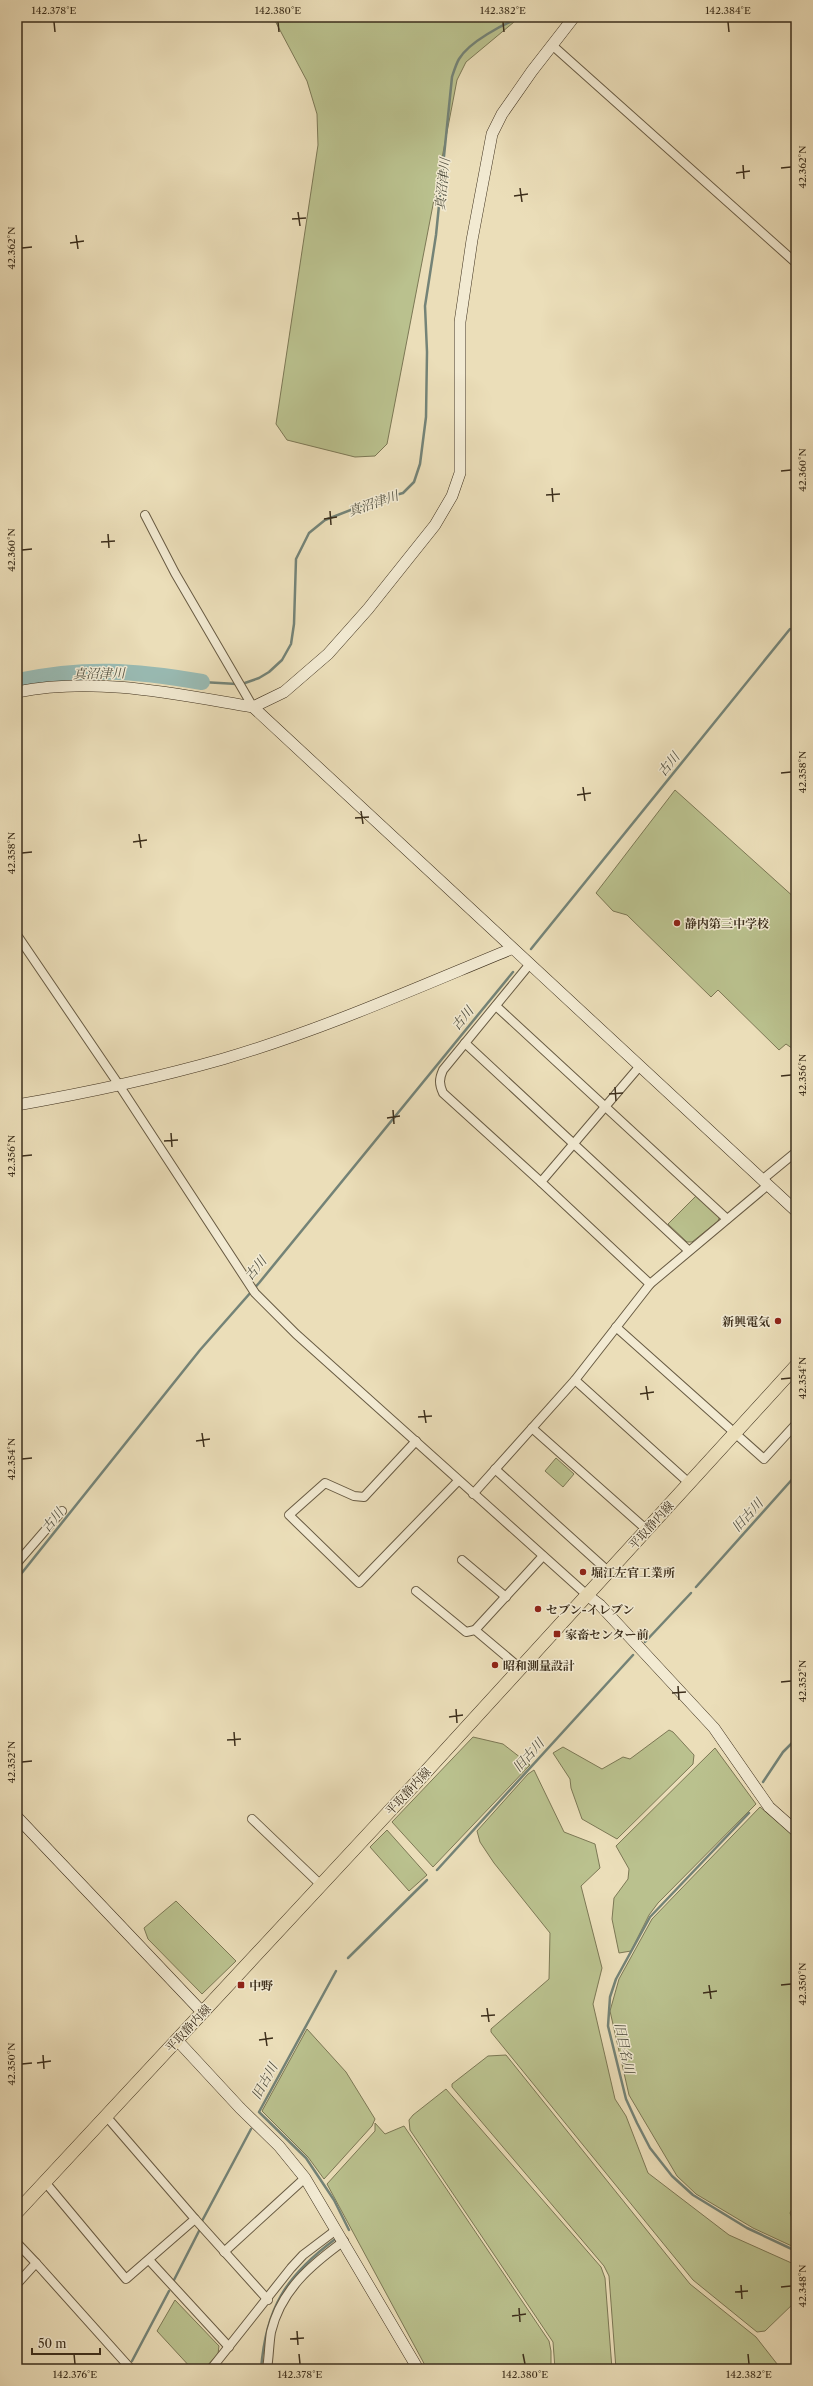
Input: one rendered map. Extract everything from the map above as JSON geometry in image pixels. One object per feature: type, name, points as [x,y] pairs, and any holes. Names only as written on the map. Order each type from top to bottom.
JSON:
[{"type":"main road","name":"平取静内線","points":[[17,2212],[321,1885],[796,1366]]},
{"type":"street","points":[[17,692],[44,687],[132,687],[253,707],[284,692],[328,654],[368,609],[435,525],[452,496],[460,473],[460,322],[485,164],[492,134],[502,114],[574,17]]},
{"type":"street","points":[[552,45],[796,262]]},
{"type":"street","points":[[145,515],[174,574],[234,675],[242,692],[253,707],[511,949],[796,1212]]},
{"type":"street","points":[[17,935],[119,1085],[255,1293],[296,1334],[416,1441],[458,1481],[600,1605],[714,1728],[769,1806],[796,1830]]},
{"type":"street","points":[[17,1105],[119,1085],[224,1059],[308,1031],[511,949]]},
{"type":"street","points":[[529,965],[465,1043],[439,1078],[439,1085],[443,1093],[650,1284]]},
{"type":"street","points":[[496,1006],[727,1219]]},
{"type":"street","points":[[465,1043],[688,1250]]},
{"type":"street","points":[[541,1182],[639,1067]]},
{"type":"street","points":[[473,1494],[575,1380],[650,1284],[688,1250],[727,1219],[796,1152]]},
{"type":"street","points":[[616,1327],[735,1434],[764,1458],[796,1424]]},
{"type":"street","points":[[575,1380],[689,1484]]},
{"type":"street","points":[[532,1428],[647,1530]]},
{"type":"street","points":[[416,1441],[364,1497],[354,1496],[325,1482],[289,1515],[359,1583],[458,1481]]},
{"type":"street","points":[[495,1469],[609,1572]]},
{"type":"street","points":[[17,1563],[62,1511]]},
{"type":"street","points":[[416,1592],[466,1632],[476,1630],[543,1556]]},
{"type":"street","points":[[462,1560],[506,1597]]},
{"type":"street","points":[[476,1630],[520,1668]]},
{"type":"street","points":[[17,1817],[203,2013]]},
{"type":"street","points":[[252,1819],[321,1885]]},
{"type":"street","points":[[177,2040],[240,2108],[279,2146],[304,2178],[344,2241],[418,2369]]},
{"type":"street","points":[[106,2116],[195,2220],[268,2300]]},
{"type":"street","points":[[224,2252],[304,2178]]},
{"type":"street","points":[[45,2182],[126,2280],[150,2261],[195,2220]]},
{"type":"street","points":[[211,2369],[268,2300],[299,2259],[336,2230]]},
{"type":"street","points":[[267,2369],[275,2320],[290,2289],[312,2264],[344,2241]]},
{"type":"street","points":[[17,2243],[131,2369]]},
{"type":"street","points":[[150,2261],[230,2347]]},
{"type":"street","points":[[17,2284],[36,2263]]},
{"type":"green space","points":[[273,17],[520,17],[466,62],[457,80],[387,444],[375,456],[355,457],[287,440],[276,424],[318,145],[317,114],[307,81]]},
{"type":"green space","points":[[675,790],[796,899],[796,1051],[786,1044],[779,1050],[718,990],[711,997],[627,915],[613,911],[596,893]]},
{"type":"green space","points":[[697,1195],[720,1216],[718,1221],[692,1242],[687,1242],[668,1224]]},
{"type":"green space","points":[[556,1458],[574,1474],[563,1487],[545,1471]]},
{"type":"green space","points":[[669,1730],[673,1732],[694,1755],[693,1764],[617,1839],[582,1819],[571,1788],[570,1779],[553,1753],[563,1747],[602,1769],[623,1757],[630,1759]]},
{"type":"green space","points":[[473,1737],[503,1744],[530,1765],[433,1867],[392,1822]]},
{"type":"green space","points":[[715,1748],[756,1804],[658,1903],[649,1915],[631,1951],[619,1953],[612,1919],[614,1898],[628,1879],[629,1869],[616,1846]]},
{"type":"green space","points":[[534,1770],[564,1832],[595,1844],[600,1868],[581,1886],[602,1968],[593,2004],[615,2099],[626,2116],[648,2173],[729,2235],[796,2265],[796,2301],[765,2331],[757,2332],[693,2280],[491,2032],[491,2029],[549,1979],[550,1933],[494,1863],[480,1842],[477,1831],[528,1774]]},
{"type":"green space","points":[[760,1807],[796,1837],[796,2201],[790,2213],[792,2218],[796,2219],[796,2248],[753,2228],[696,2194],[677,2176],[629,2095],[610,2011],[619,1979],[652,1919]]},
{"type":"green space","points":[[387,1830],[427,1875],[409,1891],[370,1847]]},
{"type":"green space","points":[[176,1901],[236,1961],[202,1994],[148,1939],[144,1928]]},
{"type":"green space","points":[[307,2029],[346,2072],[375,2119],[372,2126],[324,2179],[308,2157],[262,2111]]},
{"type":"green space","points":[[506,2055],[690,2284],[756,2337],[781,2369],[616,2369],[609,2276],[604,2266],[452,2087],[452,2084],[488,2056]]},
{"type":"green space","points":[[446,2089],[601,2267],[605,2278],[612,2369],[555,2369],[553,2342],[410,2130],[409,2120],[413,2115]]},
{"type":"green space","points":[[375,2123],[385,2134],[404,2126],[549,2341],[551,2351],[551,2369],[427,2369],[327,2184],[375,2131]]},
{"type":"green space","points":[[175,2300],[219,2346],[218,2354],[204,2369],[192,2369],[157,2331]]},
{"type":"waterway","name":"真沼津川","points":[[242,684],[259,678],[269,672],[282,660],[291,644],[294,624],[296,559],[309,533],[325,520],[371,502],[403,493],[414,482],[420,464],[426,417],[427,352],[425,306],[436,235],[452,77],[459,59],[470,46],[487,34],[522,17]]},
{"type":"waterway","name":"古川","points":[[531,949],[790,629]]},
{"type":"waterway","name":"真沼津川","points":[[17,681],[65,674],[110,672],[154,675],[202,682]]},
{"type":"waterway","name":"真沼津川","points":[[202,682],[237,684]]},
{"type":"waterway","name":"古川","points":[[17,1579],[200,1350],[259,1283],[513,972]]},
{"type":"waterway","name":"旧古川","points":[[696,1587],[796,1475]]},
{"type":"waterway","name":"旧古川","points":[[645,1642],[691,1593]]},
{"type":"waterway","name":"旧古川","points":[[437,1870],[633,1655]]},
{"type":"waterway","name":"旧目名川","points":[[763,1782],[783,1752],[796,1739]]},
{"type":"waterway","name":"旧目名川","points":[[749,1813],[650,1917],[616,1979],[610,1997],[608,2026],[626,2099],[650,2148],[672,2176],[693,2195],[747,2228],[796,2251]]},
{"type":"waterway","name":"旧古川","points":[[348,1958],[427,1880]]},
{"type":"waterway","name":"旧古川","points":[[336,1971],[259,2112],[306,2158],[334,2200],[349,2230]]},
{"type":"waterway","points":[[202,2221],[251,2129]]},
{"type":"waterway","points":[[174,2280],[199,2231]]},
{"type":"waterway","name":"旧古川","points":[[261,2369],[268,2328],[273,2311],[281,2296],[303,2267],[334,2240]]},
{"type":"waterway","points":[[132,2361],[169,2291]]},
{"type":"place","name":"静内第三中学校","points":[[677,923]]},
{"type":"place","name":"新興電気","points":[[778,1321]]},
{"type":"place","name":"堀江左官工業所","points":[[583,1572]]},
{"type":"place","name":"セブン-イレブン","points":[[538,1609]]},
{"type":"place","name":"家畜センター前","points":[[557,1634]]},
{"type":"place","name":"昭和測量設計","points":[[495,1665]]},
{"type":"place","name":"中野","points":[[241,1985]]}]
